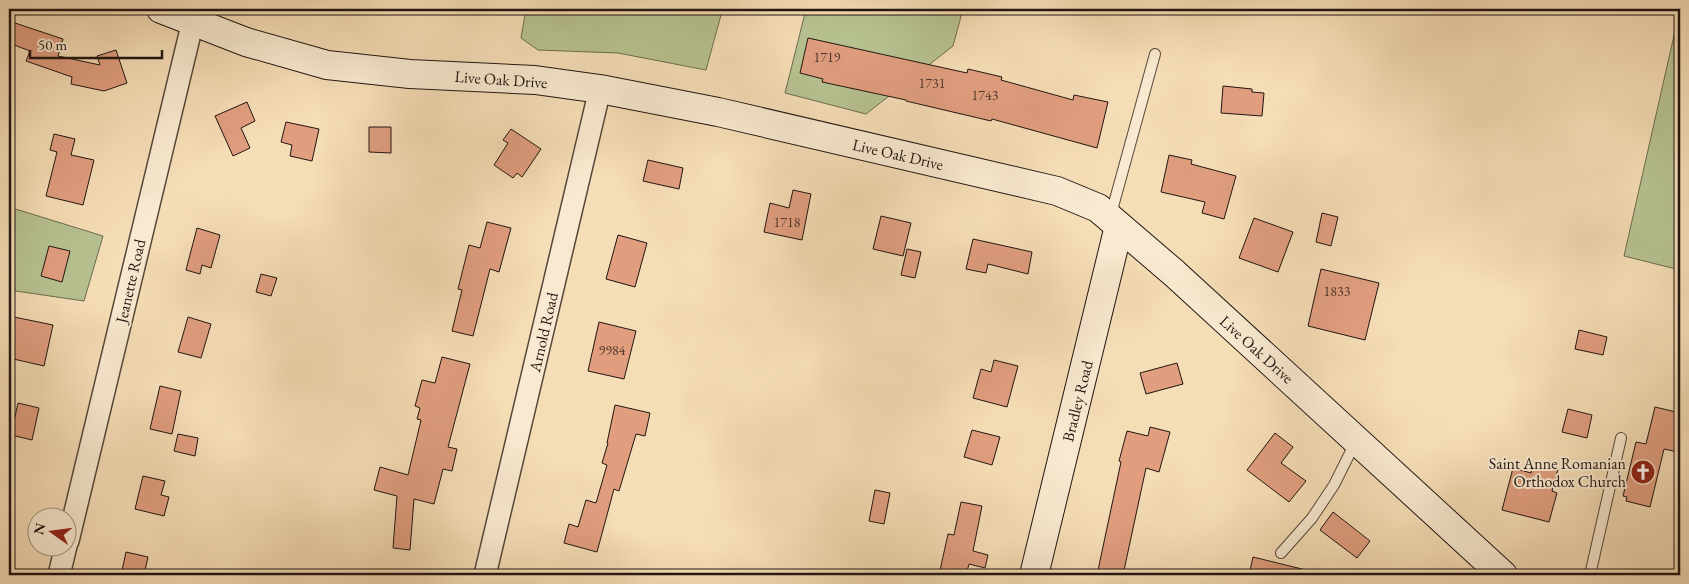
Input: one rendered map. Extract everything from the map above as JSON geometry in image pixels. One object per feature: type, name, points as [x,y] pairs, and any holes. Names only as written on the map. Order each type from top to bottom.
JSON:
[{"type":"main road","name":"Live Oak Drive","points":[[161,9],[246,42],[326,65],[410,74],[535,80],[600,89],[718,112],[1057,192],[1098,208],[1174,273],[1503,575]]},
{"type":"main road","name":"Bradley Road","points":[[1034,575],[1114,222]]},
{"type":"street","name":"Jeanette Road","points":[[76,506],[193,21]]},
{"type":"street","name":"Arnold Road","points":[[485,575],[600,89]]},
{"type":"street","points":[[59,575],[64,556]]},
{"type":"lane","points":[[1114,222],[1155,54]]},
{"type":"lane","points":[[1590,575],[1620,438]]},
{"type":"lane","points":[[1281,553],[1312,518],[1334,485],[1356,440]]},
{"type":"green space","points":[[526,9],[688,9],[721,15],[706,70],[618,53],[538,50],[521,38]]},
{"type":"green space","points":[[806,9],[963,9],[953,46],[866,114],[785,93]]},
{"type":"green space","points":[[1680,9],[1680,270],[1624,256]]},
{"type":"green space","points":[[9,207],[103,236],[84,301],[9,290]]},
{"type":"building","points":[[9,21],[63,39],[58,56],[100,65],[97,56],[116,50],[127,83],[104,91],[71,84],[72,77],[26,61],[30,51],[9,43]]},
{"type":"building","points":[[808,38],[967,73],[968,69],[1002,77],[1001,80],[1073,100],[1074,95],[1108,102],[1097,148],[992,119],[991,121],[822,82],[823,79],[800,73]]},
{"type":"building","points":[[1223,86],[1252,89],[1252,92],[1264,93],[1262,116],[1221,113]]},
{"type":"building","points":[[247,102],[255,121],[241,128],[250,148],[233,156],[215,116]]},
{"type":"building","points":[[286,122],[319,129],[312,161],[290,156],[292,145],[281,142]]},
{"type":"building","points":[[369,127],[391,127],[391,153],[369,152]]},
{"type":"building","points":[[511,129],[541,149],[522,177],[517,173],[513,178],[494,165],[508,143],[503,140]]},
{"type":"building","points":[[54,134],[75,139],[71,155],[94,160],[83,205],[46,196],[57,152],[50,150]]},
{"type":"building","points":[[1169,155],[1192,160],[1191,164],[1236,176],[1224,219],[1202,213],[1205,202],[1161,192]]},
{"type":"building","points":[[648,160],[683,168],[679,189],[643,181]]},
{"type":"building","points":[[793,190],[811,194],[802,240],[764,232],[770,203],[789,208]]},
{"type":"building","points":[[1322,213],[1338,217],[1331,246],[1316,242]]},
{"type":"building","points":[[881,216],[911,223],[903,256],[873,249]]},
{"type":"building","points":[[1254,218],[1293,232],[1278,272],[1239,258]]},
{"type":"building","points":[[487,222],[511,228],[499,272],[490,269],[473,336],[452,331],[462,290],[458,289],[469,245],[480,248]]},
{"type":"building","points":[[197,228],[220,235],[211,268],[202,265],[200,274],[186,270]]},
{"type":"building","points":[[618,235],[647,243],[635,287],[606,279]]},
{"type":"building","points":[[973,239],[1032,252],[1028,274],[988,264],[986,273],[966,269]]},
{"type":"building","points":[[49,246],[70,251],[62,282],[41,276]]},
{"type":"building","points":[[907,249],[921,252],[915,278],[901,275]]},
{"type":"building","points":[[1321,269],[1379,283],[1365,340],[1308,326]]},
{"type":"building","points":[[261,274],[277,278],[271,296],[256,292]]},
{"type":"building","points":[[14,317],[53,325],[44,366],[9,358],[9,341]]},
{"type":"building","points":[[188,317],[211,324],[201,358],[178,352]]},
{"type":"building","points":[[599,322],[636,331],[624,379],[588,371]]},
{"type":"building","points":[[1579,330],[1607,337],[1603,355],[1575,349]]},
{"type":"building","points":[[442,357],[470,364],[448,447],[457,449],[452,471],[443,469],[434,504],[414,499],[410,550],[393,548],[397,496],[374,490],[380,467],[408,475],[421,420],[417,419],[420,408],[415,406],[422,380],[435,383]]},
{"type":"building","points":[[994,360],[1018,366],[1007,407],[973,398],[981,369],[991,372]]},
{"type":"building","points":[[1177,363],[1183,384],[1146,394],[1140,373]]},
{"type":"building","points":[[160,386],[181,391],[172,434],[150,429]]},
{"type":"building","points":[[18,403],[39,408],[32,440],[11,435]]},
{"type":"building","points":[[615,405],[650,413],[645,436],[636,434],[619,491],[614,489],[597,552],[564,543],[569,524],[578,527],[586,500],[596,503],[607,465],[602,463]]},
{"type":"building","points":[[1655,407],[1680,413],[1680,441],[1678,452],[1664,449],[1650,507],[1626,501],[1627,497],[1623,496],[1636,442],[1646,444]]},
{"type":"building","points":[[1568,409],[1592,415],[1587,438],[1562,432]]},
{"type":"building","points":[[1150,427],[1170,432],[1159,472],[1146,468],[1123,575],[1097,575],[1121,462],[1119,461],[1127,431],[1148,436]]},
{"type":"building","points":[[972,430],[1000,437],[992,465],[964,457]]},
{"type":"building","points":[[1275,433],[1293,447],[1281,463],[1306,481],[1289,502],[1247,470]]},
{"type":"building","points":[[178,434],[198,438],[195,456],[174,451]]},
{"type":"building","points":[[1533,462],[1558,469],[1552,491],[1557,493],[1549,522],[1502,510],[1513,468],[1531,473]]},
{"type":"building","points":[[143,476],[165,481],[161,495],[169,497],[164,516],[135,509]]},
{"type":"building","points":[[875,490],[890,493],[884,524],[869,521]]},
{"type":"building","points":[[961,502],[982,506],[973,551],[988,555],[985,568],[969,564],[966,575],[939,575],[948,534],[954,535]]},
{"type":"building","points":[[1333,512],[1370,541],[1357,558],[1320,530]]},
{"type":"building","points":[[126,552],[148,557],[144,575],[121,575]]},
{"type":"building","points":[[1253,557],[1306,570],[1306,575],[1249,575]]},
{"type":"place","name":"Saint Anne Romanian Orthodox Church","points":[[1643,472]]}]
